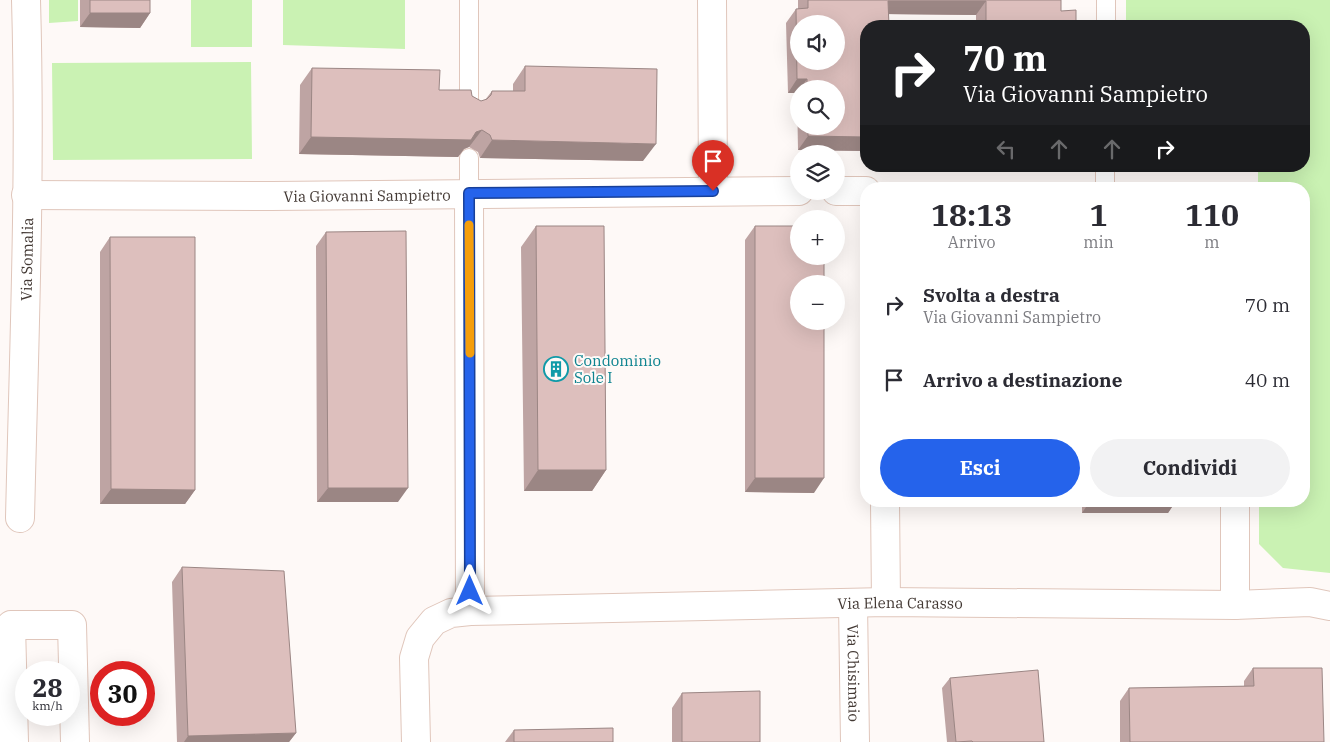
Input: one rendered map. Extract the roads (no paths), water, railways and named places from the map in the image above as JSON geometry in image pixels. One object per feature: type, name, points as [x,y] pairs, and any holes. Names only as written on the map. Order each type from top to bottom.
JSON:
[{"type":"street","name":"Via Somalia","points":[[20,518],[26,195],[26,0]]},
{"type":"street","points":[[712,0],[713,191]]},
{"type":"street","name":"Via Giovanni Sampietro","points":[[26,195],[272,196],[790,191]]},
{"type":"street","points":[[845,191],[860,191]]},
{"type":"street","points":[[469,193],[470,611]]},
{"type":"street","points":[[885,507],[886,602]]},
{"type":"street","points":[[1234,507],[1235,604]]},
{"type":"street","name":"Via Elena Carasso","points":[[416,742],[414,658],[420,638],[434,621],[451,613],[470,611],[886,602],[1235,604],[1310,602],[1330,606]]},
{"type":"street","name":"Via Chisimaio","points":[[854,603],[855,742]]},
{"type":"street","points":[[14,742],[11,625],[72,625],[75,742]]},
{"type":"lane","points":[[469,0],[469,108]]},
{"type":"lane","points":[[1106,0],[1106,20]]},
{"type":"lane","points":[[469,158],[469,193]]},
{"type":"place","name":"Condominio Sole I","points":[[556,369]]}]
